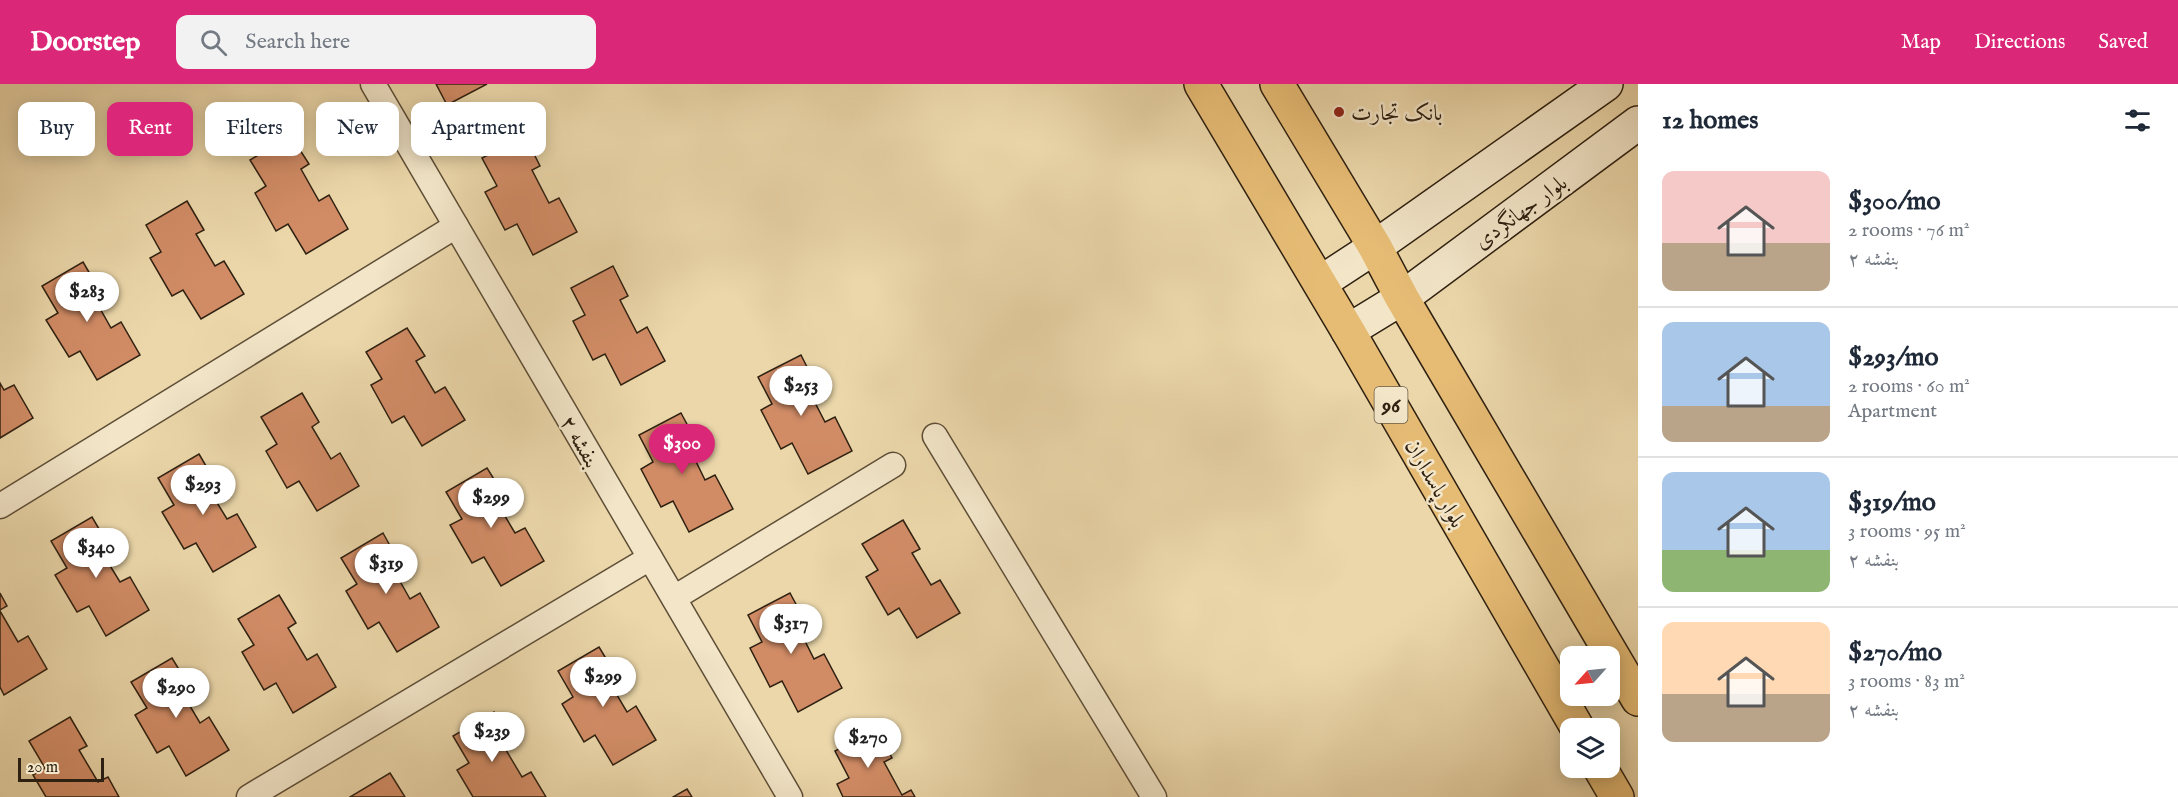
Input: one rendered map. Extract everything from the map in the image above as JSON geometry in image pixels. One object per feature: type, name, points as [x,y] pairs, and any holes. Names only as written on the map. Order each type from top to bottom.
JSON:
[{"type":"highway","name":"بلوار پاسداران","points":[[1201,84],[1320,283],[1572,718]]},
{"type":"highway","points":[[1277,84],[1638,699]]},
{"type":"highway","points":[[1606,778],[1617,797]]},
{"type":"street","name":"بنفشه ۲","points":[[373,84],[790,797]]},
{"type":"street","points":[[1320,283],[1375,248],[1605,84]]},
{"type":"street","name":"بلوار جهانگردی","points":[[1348,331],[1402,298],[1638,123]]},
{"type":"street","points":[[0,506],[456,226]]},
{"type":"street","points":[[935,436],[1154,797]]},
{"type":"street","points":[[674,598],[893,465]]},
{"type":"street","points":[[249,797],[650,558]]},
{"type":"building","points":[[436,84],[487,84],[453,102],[445,102]]},
{"type":"building","points":[[257,156],[304,156],[309,164],[301,169],[319,201],[329,195],[348,229],[306,254],[288,224],[276,231],[255,193],[266,186],[250,160]]},
{"type":"building","points":[[486,156],[535,156],[540,166],[532,170],[549,203],[559,198],[577,232],[533,255],[517,224],[505,230],[485,192],[497,186],[482,158]]},
{"type":"building","points":[[187,201],[204,230],[196,234],[215,266],[224,261],[244,294],[201,319],[183,290],[172,296],[150,258],[161,252],[146,225]]},
{"type":"building","points":[[83,262],[100,291],[93,296],[111,328],[121,322],[140,355],[97,380],[80,351],[69,357],[46,320],[58,313],[42,286]]},
{"type":"building","points":[[613,266],[628,296],[620,300],[637,333],[647,327],[665,361],[621,385],[605,354],[593,360],[573,321],[585,315],[571,288]]},
{"type":"building","points":[[407,328],[425,356],[416,361],[435,393],[445,387],[465,420],[422,446],[404,416],[392,423],[371,385],[382,379],[366,352]]},
{"type":"building","points":[[801,355],[816,385],[808,389],[825,422],[835,417],[852,451],[808,474],[792,443],[781,449],[761,410],[772,404],[758,377]]},
{"type":"building","points":[[0,383],[4,390],[14,385],[33,418],[0,438]]},
{"type":"building","points":[[302,393],[319,422],[312,427],[331,459],[340,453],[359,486],[317,511],[299,481],[287,488],[266,451],[277,444],[261,417]]},
{"type":"building","points":[[681,413],[697,443],[689,447],[705,480],[715,475],[733,509],[689,532],[673,501],[661,507],[641,469],[653,462],[639,435]]},
{"type":"building","points":[[199,454],[216,483],[208,488],[227,519],[237,514],[256,547],[213,572],[196,543],[184,549],[162,512],[174,505],[158,478]]},
{"type":"building","points":[[487,468],[505,497],[496,501],[515,533],[525,528],[544,561],[501,586],[484,557],[472,563],[450,525],[462,519],[446,492]]},
{"type":"building","points":[[92,517],[109,546],[101,551],[120,582],[130,577],[149,610],[106,636],[89,606],[77,612],[55,575],[67,568],[51,541]]},
{"type":"building","points":[[903,520],[920,549],[912,553],[931,585],[940,580],[960,613],[917,638],[899,608],[888,615],[866,577],[878,570],[862,544]]},
{"type":"building","points":[[383,533],[399,562],[392,567],[410,599],[420,593],[439,627],[397,652],[379,622],[368,629],[346,591],[357,584],[341,558]]},
{"type":"building","points":[[0,593],[7,606],[0,610]]},
{"type":"building","points":[[790,593],[806,623],[798,627],[814,659],[824,654],[842,688],[798,712],[782,681],[770,687],[750,648],[762,642],[748,615]]},
{"type":"building","points":[[279,595],[296,623],[288,628],[307,660],[317,654],[336,687],[293,713],[276,683],[264,690],[242,652],[254,645],[238,619]]},
{"type":"building","points":[[0,611],[18,642],[28,636],[47,669],[4,695],[0,687]]},
{"type":"building","points":[[599,647],[616,675],[608,680],[627,712],[636,706],[656,740],[613,765],[595,735],[584,742],[562,704],[573,697],[558,671]]},
{"type":"building","points":[[172,658],[189,686],[181,691],[200,723],[209,717],[229,750],[186,776],[169,746],[157,753],[135,715],[147,708],[131,682]]},
{"type":"building","points":[[494,712],[511,741],[503,745],[522,777],[531,772],[546,797],[473,797],[457,770],[469,763],[453,736]]},
{"type":"building","points":[[70,717],[87,746],[79,750],[98,782],[108,777],[119,797],[46,797],[33,775],[45,768],[29,741]]},
{"type":"building","points":[[877,728],[892,758],[884,762],[902,795],[911,790],[915,797],[843,797],[837,784],[849,778],[835,751]]},
{"type":"building","points":[[390,773],[405,797],[350,797]]},
{"type":"building","points":[[687,789],[692,797],[673,797]]},
{"type":"place","name":"بانک تجارت","points":[[1339,112]]}]
